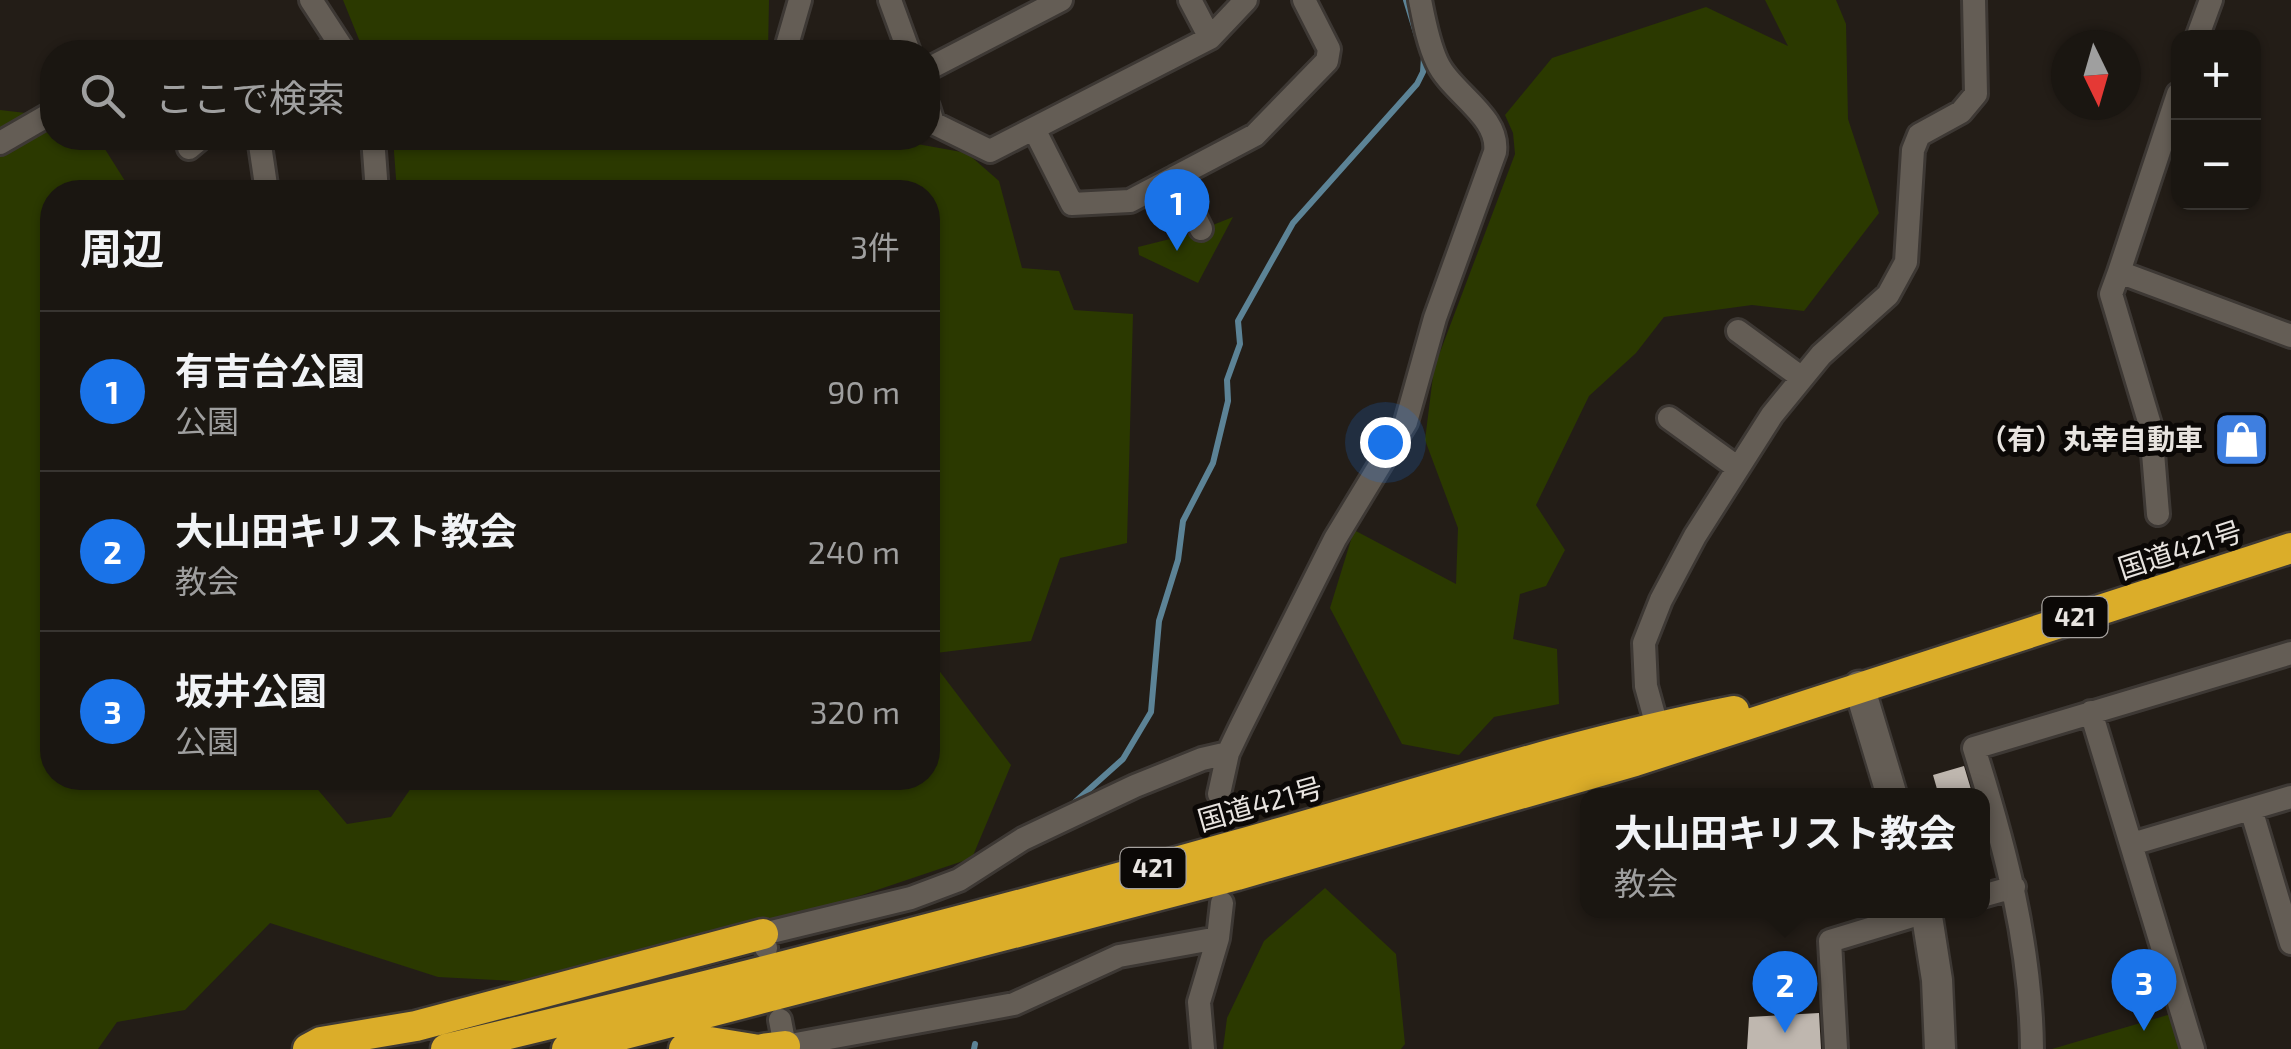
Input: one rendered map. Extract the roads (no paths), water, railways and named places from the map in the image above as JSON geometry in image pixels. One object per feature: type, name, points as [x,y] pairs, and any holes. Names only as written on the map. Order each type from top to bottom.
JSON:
[{"type":"highway","name":"国道421号","points":[[567,1049],[1237,875],[1634,761],[2291,548]]},
{"type":"highway","name":"国道421号","points":[[446,1049],[676,994],[1234,846],[1657,726],[1860,686]]},
{"type":"highway","points":[[308,1049],[321,1042],[416,1026],[764,942]]},
{"type":"highway","points":[[684,1049],[710,1042],[752,1049]]},
{"type":"street","points":[[312,0],[335,40]]},
{"type":"street","points":[[788,40],[800,0]]},
{"type":"street","points":[[890,0],[905,40]]},
{"type":"street","points":[[940,62],[1060,0]]},
{"type":"street","points":[[1190,0],[1210,38]]},
{"type":"street","points":[[940,127],[990,150],[1210,38],[1246,0]]},
{"type":"street","points":[[1034,129],[1072,204],[1130,201],[1255,135],[1327,61],[1329,48],[1304,0]]},
{"type":"street","points":[[1219,794],[1228,753],[1336,539],[1406,422],[1436,318],[1494,152],[1497,138],[1490,125],[1438,64],[1420,0]]},
{"type":"street","points":[[1657,726],[1646,686],[1644,643],[1661,600],[1695,536],[1772,415],[1822,355],[1888,295],[1906,262],[1913,150],[1919,135],[1960,112],[1976,94],[1974,0]]},
{"type":"street","points":[[2201,30],[2210,0]]},
{"type":"street","points":[[2158,514],[2151,428],[2110,294],[2171,115]]},
{"type":"street","points":[[0,142],[40,120]]},
{"type":"street","points":[[261,150],[265,180]]},
{"type":"street","points":[[374,150],[376,180]]},
{"type":"street","points":[[1175,177],[1202,230]]},
{"type":"street","points":[[2119,272],[2291,336]]},
{"type":"street","points":[[1738,331],[1802,378]]},
{"type":"street","points":[[1669,418],[1738,468]]},
{"type":"street","points":[[1987,788],[1974,748],[2291,653]]},
{"type":"street","points":[[1860,686],[1890,788]]},
{"type":"street","points":[[2091,712],[2192,1049]]},
{"type":"street","points":[[764,942],[959,880],[1023,840],[1135,786],[1202,759],[1228,753]]},
{"type":"street","points":[[2132,844],[2291,797]]},
{"type":"street","points":[[1990,799],[2006,850],[2030,972],[2032,1049]]},
{"type":"street","points":[[2251,809],[2291,942]]},
{"type":"street","points":[[1990,894],[2014,886]]},
{"type":"street","points":[[1203,1049],[1200,1002],[1218,938],[1222,902]]},
{"type":"street","points":[[1836,1049],[1830,940],[1904,918]]},
{"type":"street","points":[[1929,918],[1940,1049]]},
{"type":"street","points":[[776,1038],[1014,1004],[1119,956],[1218,938]]},
{"type":"waterway","points":[[1406,0],[1417,36]]},
{"type":"waterway","points":[[1075,802],[1123,759],[1151,712],[1159,621],[1178,560],[1183,521],[1213,463],[1228,401],[1227,380],[1240,344],[1238,321],[1293,223],[1417,84],[1424,57]]},
{"type":"waterway","points":[[974,1049],[975,1044]]},
{"type":"tunnel","points":[[1219,794],[1221,864]]},
{"type":"place","name":"有吉台公園","points":[[1177,251]]},
{"type":"place","name":"（有）丸幸自動車","points":[[2242,439]]},
{"type":"place","name":"坂井公園","points":[[2144,1031]]},
{"type":"place","name":"大山田キリスト教会","points":[[1785,1033]]}]
